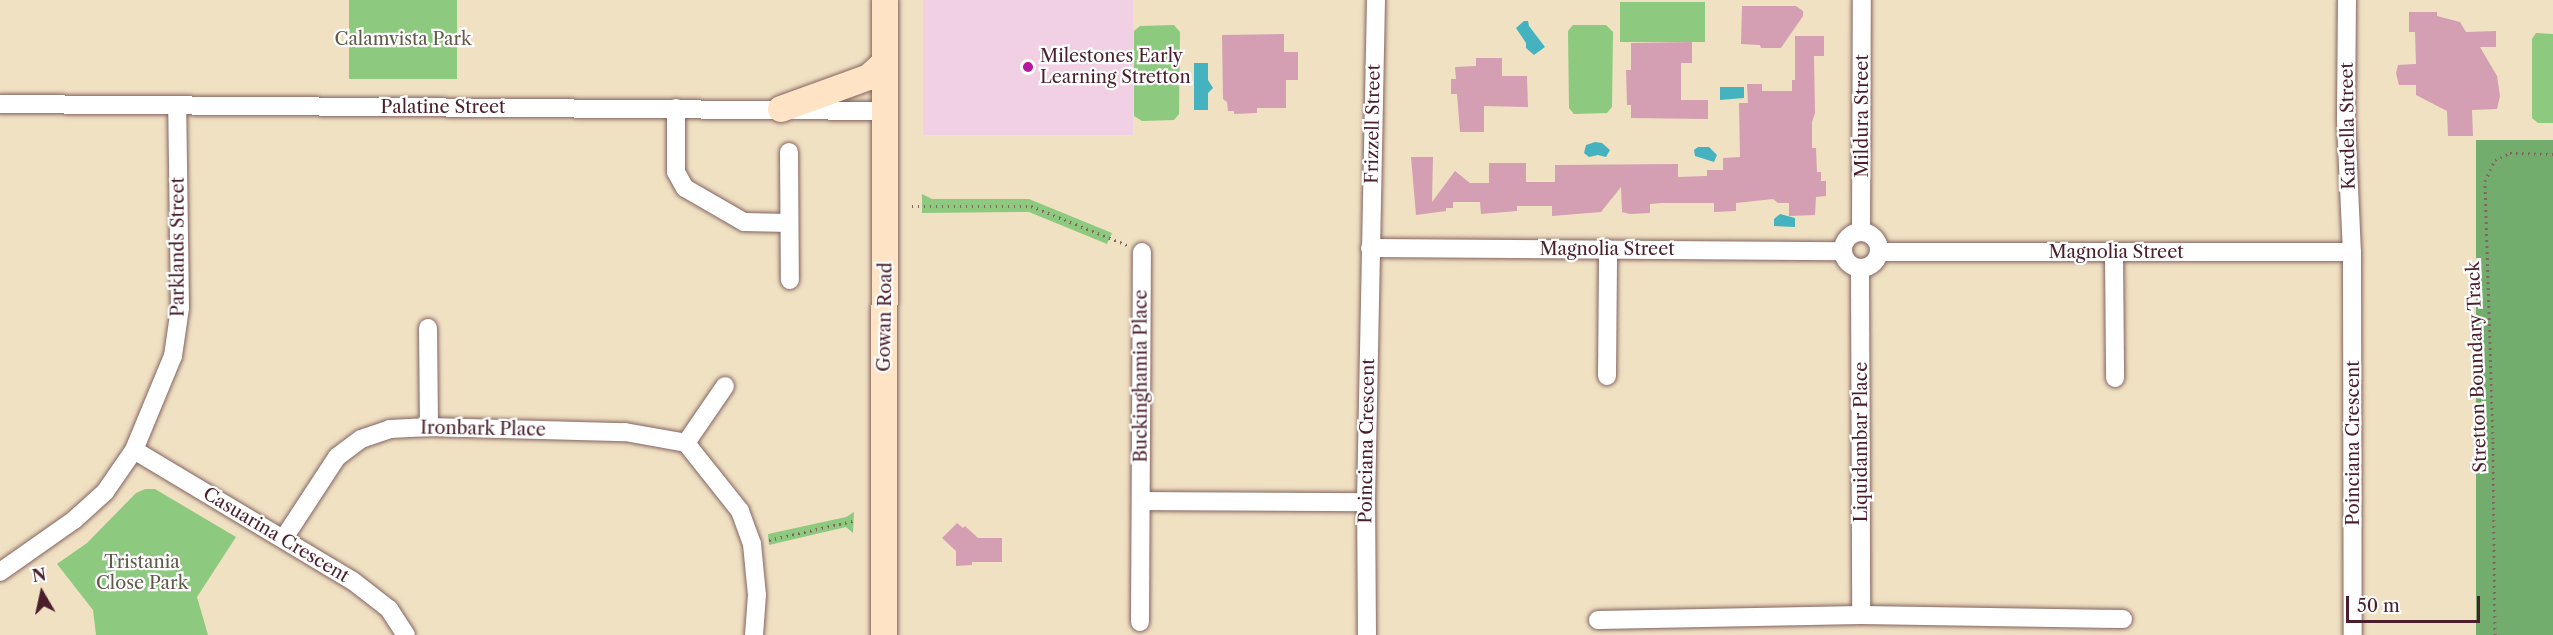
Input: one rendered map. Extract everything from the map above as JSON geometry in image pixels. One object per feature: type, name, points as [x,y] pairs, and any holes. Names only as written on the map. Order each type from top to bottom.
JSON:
[{"type":"main road","name":"Gowan Road","points":[[884,635],[885,0]]},
{"type":"main road","points":[[781,109],[869,77],[884,63]]},
{"type":"street","name":"Frizzell Street","points":[[1370,248],[1376,0]]},
{"type":"street","name":"Mildura Street","points":[[1861,232],[1862,0]]},
{"type":"street","name":"Kardella Street","points":[[2347,0],[2346,121],[2352,252]]},
{"type":"street","name":"Palatine Street","points":[[0,104],[885,111]]},
{"type":"street","name":"Parklands Street","points":[[0,572],[74,520],[105,492],[134,450],[173,356],[180,308],[177,105]]},
{"type":"street","points":[[676,108],[676,172],[685,188],[744,222],[789,223]]},
{"type":"street","points":[[789,152],[790,280]]},
{"type":"street","points":[[1861,232],[1872,236],[1879,252],[1875,262],[1860,269],[1846,261],[1843,251],[1850,236],[1861,232]]},
{"type":"street","name":"Magnolia Street","points":[[1370,248],[1843,251]]},
{"type":"street","name":"Poinciana Crescent","points":[[1367,635],[1366,502],[1370,248]]},
{"type":"street","points":[[1607,376],[1608,249]]},
{"type":"street","name":"Buckinghamia Place","points":[[1140,622],[1142,252]]},
{"type":"street","name":"Magnolia Street","points":[[1879,252],[2352,252]]},
{"type":"street","points":[[2114,252],[2115,378]]},
{"type":"street","name":"Poinciana Crescent","points":[[2352,252],[2353,635]]},
{"type":"street","name":"Liquidambar Place","points":[[1860,269],[1861,615]]},
{"type":"street","points":[[428,328],[429,427]]},
{"type":"street","points":[[725,386],[686,443],[740,511],[752,544],[757,595],[753,635]]},
{"type":"street","name":"Ironbark Place","points":[[284,538],[337,457],[361,439],[390,429],[429,427],[625,432],[686,443]]},
{"type":"street","name":"Casuarina Crescent","points":[[134,450],[353,581],[389,609],[406,635]]},
{"type":"street","points":[[1141,501],[1366,502]]},
{"type":"street","points":[[1598,620],[1861,615],[2123,619]]},
{"type":"path","name":"Stretton Boundary Track","points":[[2494,635],[2493,439],[2485,181],[2495,160],[2510,153],[2553,154]]},
{"type":"path","points":[[912,206],[1031,206],[1142,252]]},
{"type":"path","points":[[752,544],[857,520]]},
{"type":"shaded area","name":"Milestones Early Learning Stretton","points":[[923,0],[1133,0],[1133,135],[923,135]]},
{"type":"green space","name":"Calamvista Park","points":[[349,0],[457,0],[457,79],[349,79]]},
{"type":"green space","points":[[1620,2],[1705,2],[1705,42],[1620,42]]},
{"type":"green space","points":[[1174,25],[1180,32],[1179,114],[1174,120],[1142,121],[1134,116],[1134,31],[1140,26]]},
{"type":"green space","points":[[1573,25],[1606,25],[1613,32],[1612,107],[1607,113],[1574,114],[1569,108],[1568,31]]},
{"type":"green space","points":[[2536,33],[2553,34],[2553,123],[2538,123],[2532,118],[2532,39]]},
{"type":"green space","points":[[2476,140],[2553,140],[2553,635],[2476,635]]},
{"type":"green space","points":[[922,194],[932,199],[1029,199],[1112,233],[1107,244],[1029,212],[922,213]]},
{"type":"green space","name":"Tristania Close Park","points":[[145,489],[155,489],[236,537],[197,597],[208,635],[96,635],[93,610],[57,564],[87,543],[136,493]]},
{"type":"green space","points":[[854,512],[853,533],[846,527],[769,545],[768,534],[846,517]]},
{"type":"water","points":[[1524,21],[1528,21],[1529,26],[1545,47],[1534,55],[1526,48],[1526,43],[1516,28]]},
{"type":"water","points":[[1194,63],[1208,63],[1208,80],[1213,88],[1208,93],[1208,110],[1194,110]]},
{"type":"water","points":[[1720,87],[1744,87],[1744,98],[1720,100]]},
{"type":"water","points":[[1595,142],[1602,143],[1610,150],[1606,157],[1598,155],[1589,157],[1584,153],[1586,145]]},
{"type":"water","points":[[1698,147],[1709,147],[1717,155],[1714,162],[1695,156],[1694,150]]},
{"type":"water","points":[[1780,214],[1795,218],[1795,227],[1774,226],[1774,219]]},
{"type":"building","points":[[1742,6],[1796,6],[1803,11],[1803,16],[1781,48],[1761,48],[1760,45],[1741,44]]},
{"type":"building","points":[[2409,12],[2437,12],[2437,16],[2460,22],[2466,32],[2496,31],[2496,47],[2480,47],[2497,76],[2500,96],[2497,109],[2472,110],[2473,136],[2448,136],[2447,111],[2416,95],[2416,85],[2399,85],[2396,73],[2398,65],[2416,64],[2415,32],[2409,32]]},
{"type":"building","points":[[1284,34],[1284,52],[1298,52],[1298,80],[1286,80],[1286,108],[1257,108],[1257,113],[1234,114],[1234,111],[1228,111],[1227,102],[1223,99],[1222,35]]},
{"type":"building","points":[[1795,36],[1824,36],[1824,56],[1814,56],[1815,113],[1812,122],[1812,148],[1816,148],[1817,172],[1821,172],[1821,181],[1826,181],[1826,196],[1816,197],[1815,215],[1789,216],[1789,203],[1778,203],[1773,199],[1736,203],[1736,211],[1714,212],[1714,203],[1662,203],[1650,204],[1650,213],[1630,214],[1622,212],[1621,187],[1601,212],[1552,216],[1552,206],[1517,206],[1517,211],[1481,214],[1480,202],[1453,202],[1453,208],[1446,208],[1446,211],[1416,215],[1411,157],[1433,157],[1432,202],[1455,171],[1470,183],[1489,183],[1489,163],[1526,163],[1526,182],[1555,182],[1555,165],[1678,164],[1678,177],[1707,176],[1707,170],[1723,170],[1723,158],[1740,157],[1739,103],[1748,103],[1747,84],[1762,84],[1762,91],[1792,91],[1792,80],[1795,80]]},
{"type":"building","points":[[1692,42],[1692,63],[1681,63],[1681,100],[1708,100],[1708,119],[1631,118],[1631,105],[1627,105],[1626,70],[1631,70],[1631,43]]},
{"type":"building","points":[[1476,58],[1502,58],[1502,76],[1527,76],[1528,107],[1484,106],[1484,132],[1460,132],[1457,94],[1451,94],[1451,79],[1456,79],[1455,67],[1476,66]]},
{"type":"building","points":[[957,523],[963,528],[965,526],[978,538],[1002,538],[1002,562],[972,562],[972,565],[956,566],[956,551],[942,538]]},
{"type":"place","name":"Milestones Early Learning Stretton","points":[[1028,67]]}]
